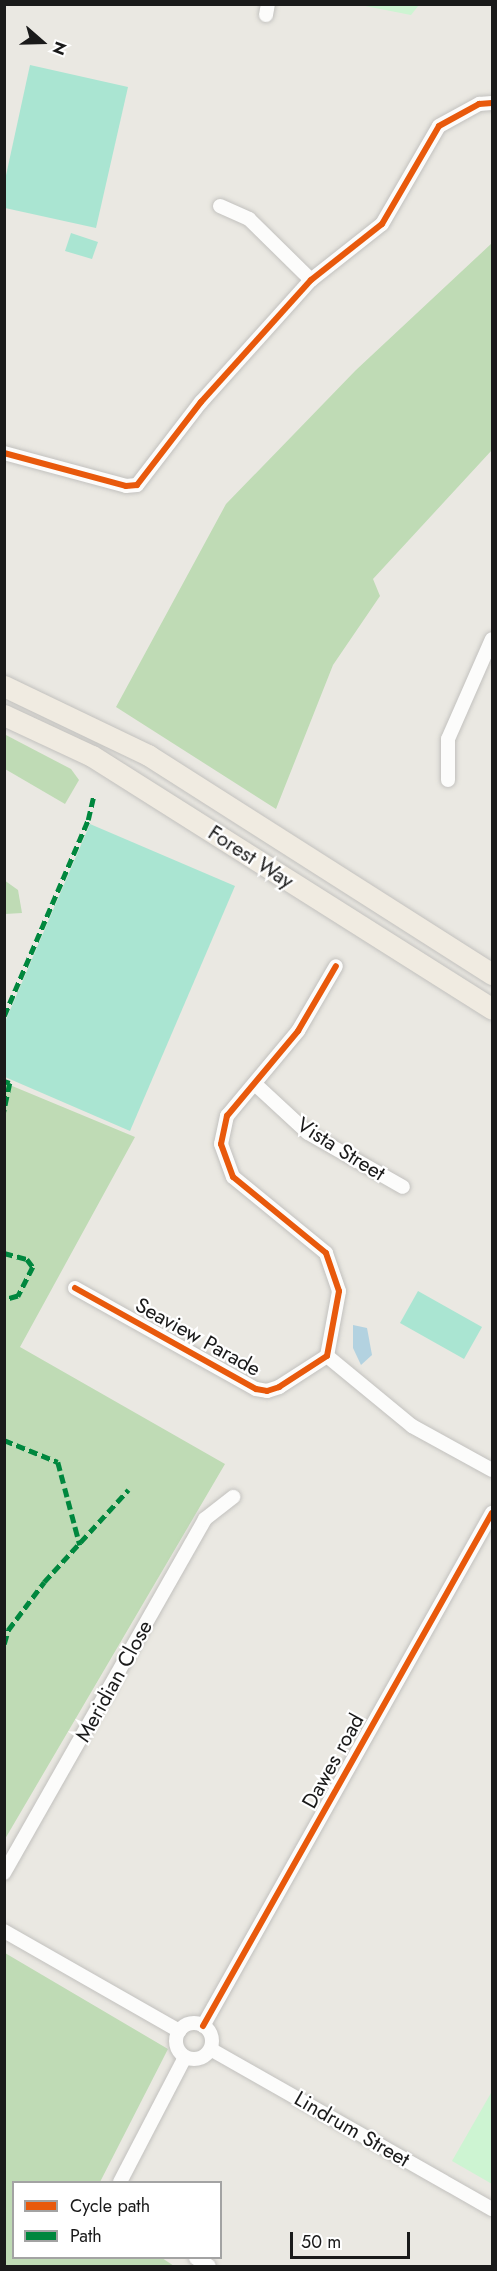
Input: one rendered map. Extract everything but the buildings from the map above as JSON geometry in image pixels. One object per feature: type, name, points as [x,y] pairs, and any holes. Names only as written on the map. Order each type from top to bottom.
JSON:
[{"type":"main road","name":"Forest Way","points":[[4,686],[148,755],[492,974]]},
{"type":"main road","name":"Forest Way","points":[[4,715],[92,756],[492,1009]]},
{"type":"street","points":[[4,453],[126,486],[137,485],[201,402],[311,280],[382,224],[439,126],[479,104],[492,103]]},
{"type":"street","points":[[220,206],[249,219],[311,280]]},
{"type":"street","points":[[448,780],[448,739],[492,639]]},
{"type":"street","points":[[336,966],[298,1031],[255,1084],[238,1100],[221,1129],[224,1159],[233,1178],[250,1195],[326,1253],[339,1291],[327,1356],[412,1426],[492,1470]]},
{"type":"street","name":"Vista Street","points":[[255,1084],[308,1133],[403,1187]]},
{"type":"street","name":"Seaview Parade","points":[[75,1288],[256,1389],[267,1391],[279,1387],[327,1356]]},
{"type":"street","name":"Meridian Close","points":[[4,1874],[205,1519],[233,1497]]},
{"type":"street","name":"Dawes road","points":[[203,2026],[492,1513]]},
{"type":"street","points":[[4,1931],[179,2031]]},
{"type":"street","points":[[192,2023],[203,2026],[212,2037],[212,2050],[202,2058],[185,2057],[177,2048],[179,2031],[192,2023]]},
{"type":"street","name":"Lindrum Street","points":[[212,2050],[492,2209]]},
{"type":"street","points":[[121,2181],[185,2057]]},
{"type":"green space","points":[[360,5],[419,5],[411,15]]},
{"type":"green space","points":[[30,65],[128,87],[96,228],[5,208],[5,180]]},
{"type":"green space","points":[[71,233],[98,242],[92,259],[65,251]]},
{"type":"green space","points":[[492,243],[492,450],[373,579],[380,596],[333,665],[276,809],[116,707],[226,504],[356,370]]},
{"type":"green space","points":[[4,734],[71,769],[79,780],[65,804],[5,769]]},
{"type":"green space","points":[[90,824],[235,886],[130,1131],[5,1077],[5,1022]]},
{"type":"green space","points":[[4,880],[18,890],[22,913],[5,914]]},
{"type":"green space","points":[[5,1083],[135,1137],[20,1347],[225,1464],[5,1839]]},
{"type":"green space","points":[[418,1291],[482,1327],[464,1359],[400,1323]]},
{"type":"green space","points":[[5,1953],[168,2049],[101,2181],[12,2181],[12,2259],[164,2259],[174,2266],[5,2266]]},
{"type":"green space","points":[[492,2094],[492,2184],[452,2161]]},
{"type":"water","points":[[353,1325],[367,1328],[372,1355],[361,1365],[353,1348]]},
{"type":"marked path","points":[[4,1016],[88,820],[94,795]]},
{"type":"marked path","points":[[4,1081],[10,1083],[4,1112]]},
{"type":"marked path","points":[[4,1253],[27,1259],[33,1267],[18,1296],[4,1300]]},
{"type":"marked path","points":[[4,1440],[58,1462],[80,1545]]},
{"type":"marked path","points":[[4,1644],[8,1630],[44,1582],[128,1490]]},
{"type":"cycle path","points":[[4,453],[126,486],[137,485],[201,402],[311,280],[382,224],[439,126],[479,104],[492,103]]},
{"type":"cycle path","points":[[75,1288],[256,1389],[267,1391],[279,1387],[327,1356],[339,1291],[326,1253],[233,1177],[221,1144],[227,1116],[298,1031],[336,966]]},
{"type":"cycle path","points":[[203,2026],[492,1513]]}]
